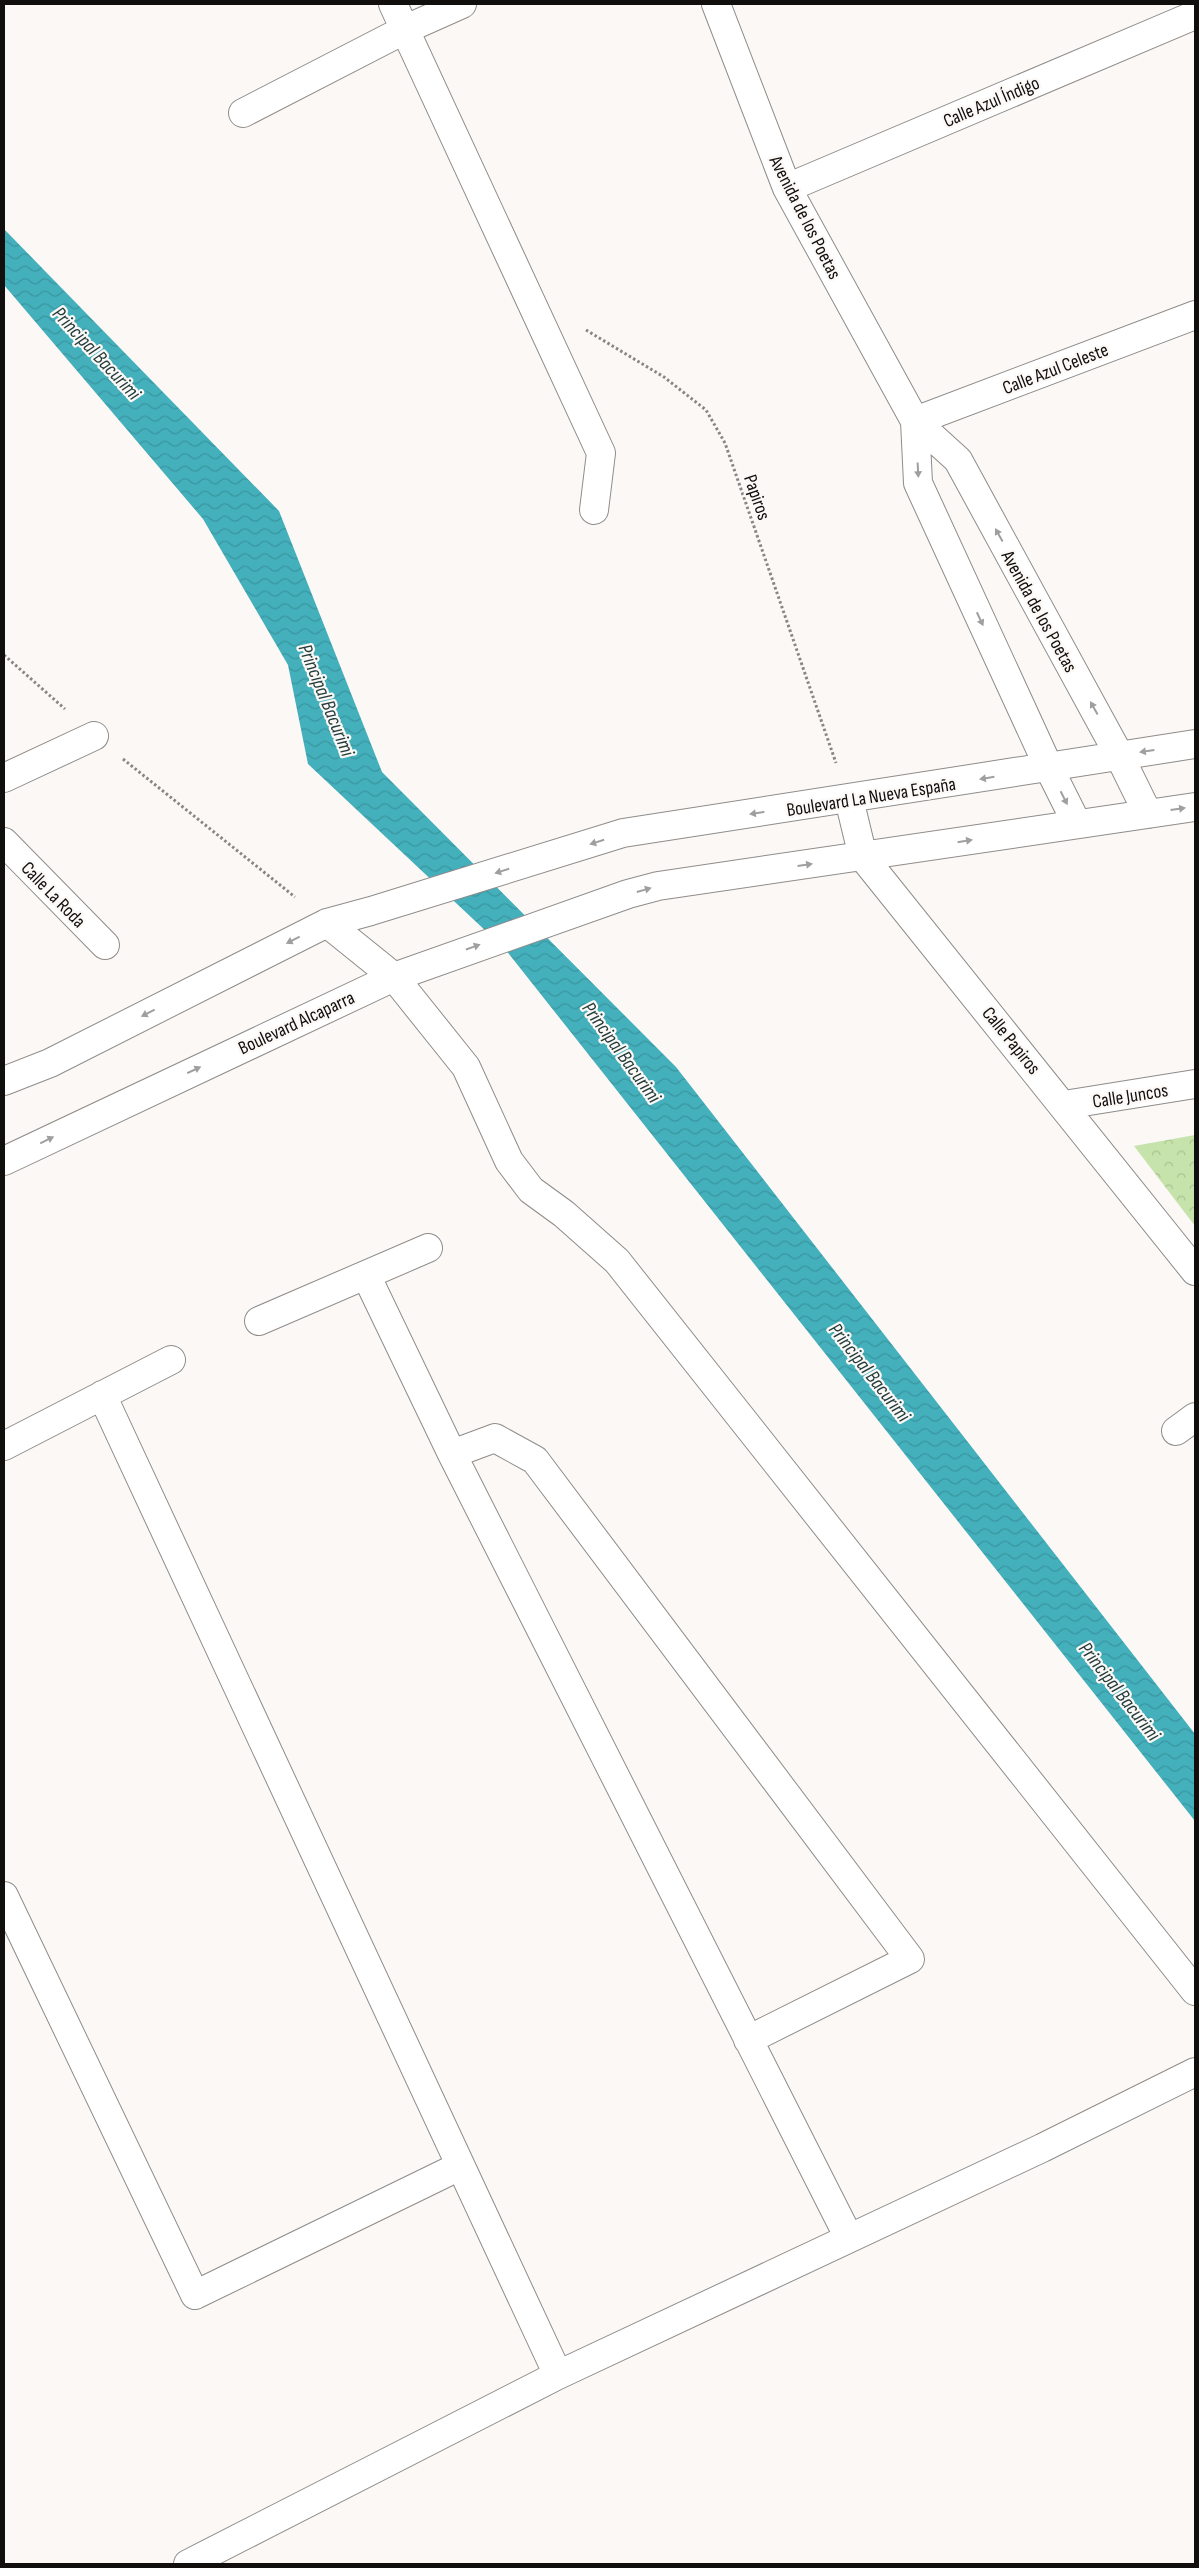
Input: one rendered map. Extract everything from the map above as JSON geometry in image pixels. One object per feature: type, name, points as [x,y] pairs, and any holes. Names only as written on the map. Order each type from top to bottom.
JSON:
[{"type":"street","points":[[393,4],[601,453],[594,510]]},
{"type":"street","points":[[243,113],[406,30],[462,4]]},
{"type":"street","name":"Avenida de los Poetas","points":[[716,4],[787,188],[915,421],[958,460],[1119,755],[1148,814]]},
{"type":"street","name":"Calle Azul Índigo","points":[[787,188],[1195,15]]},
{"type":"street","name":"Calle Azul Celeste","points":[[915,421],[1195,315]]},
{"type":"street","name":"Avenida de los Poetas","points":[[915,421],[918,483],[1049,768],[1077,824]]},
{"type":"street","points":[[4,778],[94,736]]},
{"type":"street","name":"Boulevard La Nueva España","points":[[327,923],[372,911],[623,833],[1195,744]]},
{"type":"street","name":"Calle Papiros","points":[[848,799],[864,857],[1195,1271]]},
{"type":"street","points":[[864,857],[1195,807]]},
{"type":"street","name":"Calle La Roda","points":[[4,842],[105,945]]},
{"type":"street","name":"Boulevard Alcaparra","points":[[4,1162],[394,976],[428,963],[597,904],[658,886],[864,857]]},
{"type":"street","points":[[4,1082],[50,1062],[327,923],[394,976],[466,1067],[509,1162],[531,1190],[564,1214],[617,1261],[1195,1991]]},
{"type":"street","name":"Calle Juncos","points":[[1064,1105],[1195,1084]]},
{"type":"street","points":[[259,1321],[428,1248]]},
{"type":"street","points":[[366,1275],[452,1454],[849,2238]]},
{"type":"street","points":[[4,1446],[172,1360]]},
{"type":"street","points":[[102,1396],[558,2375]]},
{"type":"street","points":[[452,1454],[494,1438],[534,1460],[910,1959],[748,2040]]},
{"type":"street","points":[[4,1896],[195,2295],[460,2166]]},
{"type":"street","points":[[188,2564],[558,2375],[1042,2148],[1195,2072]]},
{"type":"path","name":"Papiros","points":[[584,328],[664,377],[706,410],[725,443],[848,799]]},
{"type":"path","points":[[4,655],[94,736],[327,923]]},
{"type":"green space","points":[[1195,1135],[1195,1226],[1134,1146]]},
{"type":"water","name":"Principal Bacurimi","points":[[4,229],[279,511],[382,772],[676,1067],[1195,1734],[1195,1821],[505,949],[308,764],[288,665],[203,519],[4,285]]}]
